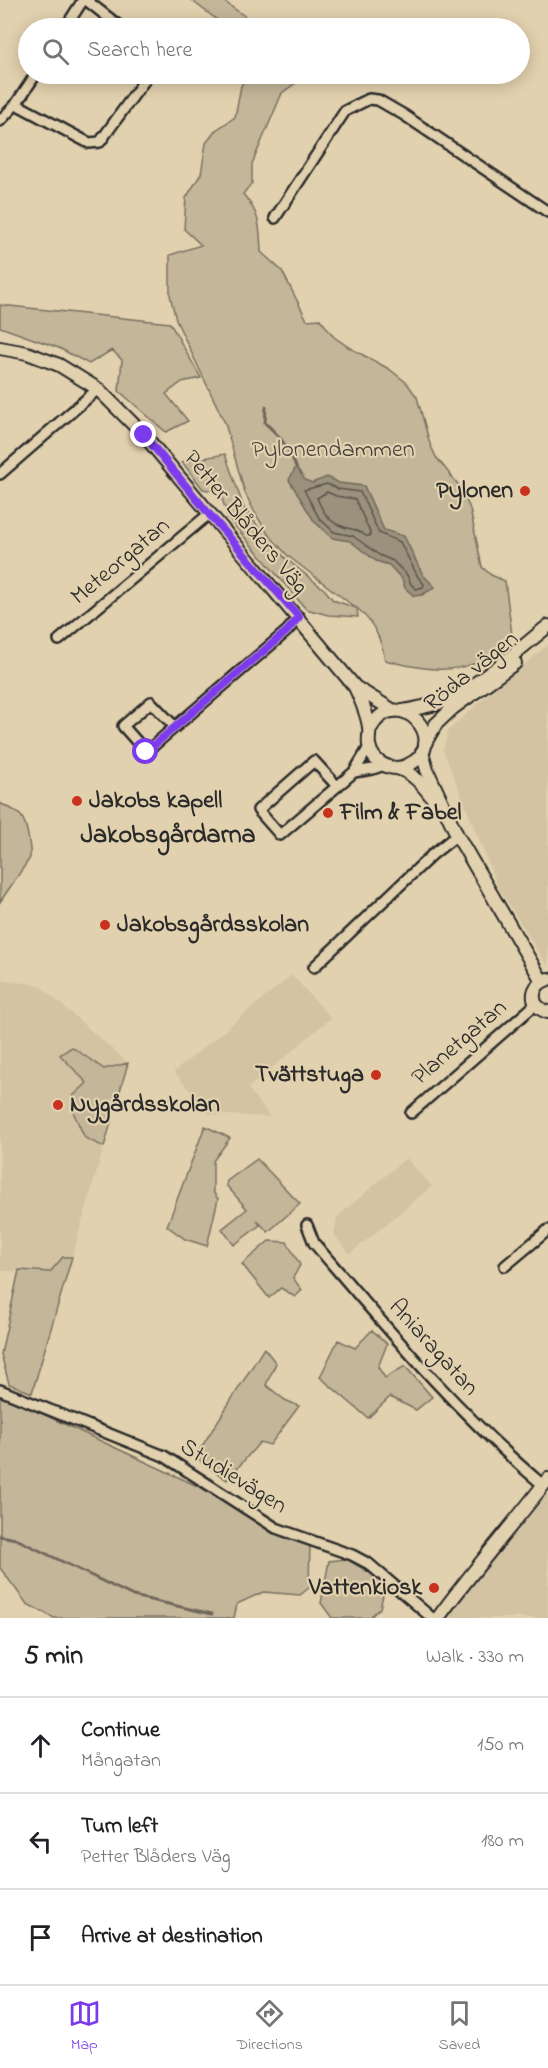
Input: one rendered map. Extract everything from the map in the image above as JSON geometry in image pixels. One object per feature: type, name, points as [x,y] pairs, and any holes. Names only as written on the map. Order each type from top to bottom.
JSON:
[{"type":"street","points":[[72,18],[84,0],[108,18]]},
{"type":"street","points":[[0,121],[16,104],[29,84]]},
{"type":"street","points":[[16,104],[89,143],[100,142],[142,84]]},
{"type":"street","points":[[275,218],[345,111],[369,99],[378,100],[404,115],[548,212]]},
{"type":"street","name":"Petter Blåders Väg","points":[[0,348],[27,353],[59,365],[98,389],[144,435],[356,687],[370,729]]},
{"type":"street","points":[[0,474],[98,389]]},
{"type":"street","name":"Meteorgatan","points":[[59,640],[209,514]]},
{"type":"street","points":[[175,727],[151,702],[123,726],[146,752],[287,631],[299,617]]},
{"type":"street","name":"Röda vägen","points":[[399,711],[445,701],[507,660],[548,626]]},
{"type":"street","name":"Röda vägen","points":[[424,747],[436,724],[453,708],[497,678],[548,637]]},
{"type":"street","name":"Petter Blåders Väg","points":[[356,687],[399,711]]},
{"type":"street","points":[[337,786],[314,761],[258,810],[280,835],[354,772],[369,747],[370,729],[380,716],[399,711],[418,720],[425,734],[427,770],[447,815],[545,980],[533,994],[536,1004],[548,1012]]},
{"type":"street","points":[[369,747],[378,761],[404,770],[415,778],[447,815]]},
{"type":"street","points":[[354,772],[412,764],[424,747]]},
{"type":"street","points":[[314,967],[433,854],[457,835]]},
{"type":"street","name":"Planetgatan","points":[[411,1113],[536,1004]]},
{"type":"street","name":"Aniaragatan","points":[[307,1225],[314,1243],[411,1354],[487,1436],[546,1482]]},
{"type":"street","points":[[505,1266],[548,1230]]},
{"type":"street","name":"Studievägen","points":[[0,1390],[164,1456],[276,1528],[352,1555],[377,1570],[432,1618]]},
{"type":"street","points":[[438,1618],[472,1571],[546,1482]]},
{"type":"shaded area","points":[[548,645],[548,967],[498,887],[443,750],[448,731],[494,689]]},
{"type":"shaded area","points":[[292,975],[331,1018],[248,1088],[270,1117],[210,1114],[174,1072]]},
{"type":"shaded area","name":"Nygårdsskolan","points":[[0,980],[39,985],[128,1063],[72,1257],[63,1257],[50,1272],[0,1271]]},
{"type":"shaded area","points":[[406,1158],[432,1186],[350,1254],[334,1235],[337,1217]]},
{"type":"shaded area","points":[[548,1488],[548,1618],[446,1618],[472,1580]]},
{"type":"green space","points":[[191,0],[222,0],[247,18],[215,18]]},
{"type":"green space","name":"Pylonendammen","points":[[242,84],[294,84],[282,93],[252,164],[252,183],[243,194],[256,214],[261,252],[282,271],[307,320],[320,319],[334,337],[389,369],[407,383],[417,397],[436,457],[461,488],[470,509],[482,567],[491,575],[505,581],[512,635],[495,652],[482,660],[469,665],[442,669],[385,660],[376,631],[357,608],[358,617],[328,615],[306,609],[229,519],[222,499],[213,491],[203,489],[182,462],[225,454],[244,508],[264,534],[285,558],[325,590],[333,600],[356,608],[288,556],[268,534],[255,513],[245,493],[225,423],[176,320],[170,295],[170,255],[201,245],[184,229],[186,198],[201,174],[206,143],[216,130],[235,117]]},
{"type":"green space","points":[[0,305],[170,323],[201,378],[182,382],[166,394],[188,421],[166,432],[119,391],[122,360],[112,350],[89,364],[59,348],[0,327]]},
{"type":"green space","points":[[0,803],[17,812],[23,819],[28,836],[30,858],[0,902]]},
{"type":"green space","points":[[72,1047],[104,1069],[128,1063],[104,1147],[85,1138],[74,1114],[73,1096],[87,1083],[60,1055]]},
{"type":"green space","points":[[205,1126],[230,1138],[213,1161],[213,1192],[218,1199],[207,1246],[185,1239],[167,1226]]},
{"type":"green space","points":[[257,1159],[300,1204],[268,1232],[257,1220],[260,1225],[234,1245],[222,1229],[247,1209],[226,1185],[227,1181]]},
{"type":"green space","points":[[269,1241],[287,1242],[300,1265],[293,1278],[302,1290],[295,1297],[281,1288],[269,1298],[242,1264]]},
{"type":"green space","points":[[63,1257],[72,1257],[32,1393],[9,1384],[1,1354],[19,1270],[50,1272]]},
{"type":"green space","points":[[372,1330],[387,1344],[378,1367],[385,1378],[405,1366],[432,1397],[416,1410],[390,1397],[368,1418],[320,1377],[338,1340],[355,1348]]},
{"type":"green space","points":[[264,1348],[276,1363],[266,1385],[285,1400],[299,1406],[270,1445],[260,1442],[227,1480],[201,1462],[197,1454]]},
{"type":"green space","points":[[0,1394],[206,1490],[280,1533],[310,1543],[309,1588],[300,1595],[263,1592],[237,1604],[234,1618],[54,1618],[27,1604],[0,1568]]},
{"type":"green space","points":[[347,1559],[375,1576],[385,1587],[380,1608],[369,1618],[332,1618],[321,1603],[329,1561]]},
{"type":"water","name":"Pylonendammen","points":[[296,467],[305,480],[312,483],[327,477],[339,483],[364,486],[384,530],[404,536],[423,575],[435,587],[422,595],[414,596],[405,588],[402,579],[389,565],[376,561],[350,541],[332,538],[314,521],[289,480]]},
{"type":"waterway","points":[[266,407],[265,423],[283,443],[296,467]]},
{"type":"waterway","points":[[0,1536],[16,1539],[133,1596],[212,1614]]},
{"type":"place","name":"Pylonen","points":[[525,491]]},
{"type":"place","name":"Jakobs kapell","points":[[77,801]]},
{"type":"place","name":"Film & Fabel","points":[[328,813]]},
{"type":"place","name":"Jakobsgårdsskolan","points":[[105,925]]},
{"type":"place","name":"Tvättstuga","points":[[376,1075]]},
{"type":"place","name":"Nygårdsskolan","points":[[58,1105]]},
{"type":"place","name":"Vattenkiosk","points":[[434,1588]]},
{"type":"district","name":"Jakobsgårdarna","points":[[168,836]]},
{"type":"route","points":[[144,435],[299,617],[287,631],[146,752]]}]
